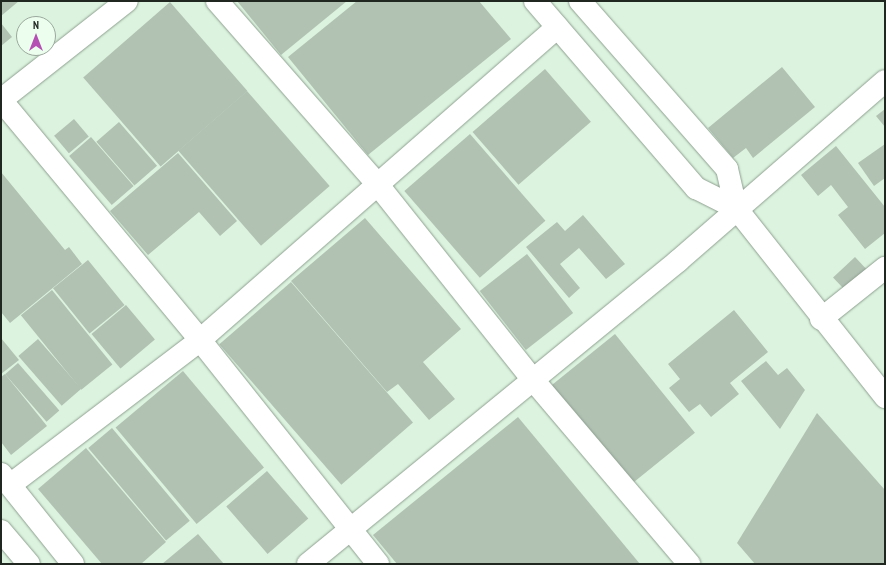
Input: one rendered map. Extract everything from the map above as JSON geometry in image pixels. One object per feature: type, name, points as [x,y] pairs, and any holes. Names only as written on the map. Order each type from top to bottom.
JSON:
[{"type":"street","points":[[127,1],[1,100],[200,340],[378,564]]},
{"type":"street","points":[[217,1],[378,185],[534,381],[689,564]]},
{"type":"street","points":[[535,1],[696,188],[736,208]]},
{"type":"street","points":[[584,2],[727,169],[736,208],[821,319],[885,397]]},
{"type":"street","points":[[73,564],[6,480],[200,340],[557,27]]},
{"type":"street","points":[[308,564],[534,381],[885,82]]},
{"type":"street","points":[[821,319],[885,268]]},
{"type":"street","points":[[1,531],[29,564]]},
{"type":"shaded area","points":[[1,1],[885,1],[885,564],[1,564]]},
{"type":"building","points":[[1,1],[19,1],[1,16]]},
{"type":"building","points":[[237,1],[347,1],[281,55]]},
{"type":"building","points":[[357,1],[479,1],[511,39],[368,155],[288,57]]},
{"type":"building","points":[[170,2],[247,91],[161,167],[83,77]]},
{"type":"building","points":[[1,23],[12,37],[1,46]]},
{"type":"building","points":[[782,67],[815,107],[753,158],[746,148],[733,158],[708,128]]},
{"type":"building","points":[[545,69],[591,122],[518,185],[473,132]]},
{"type":"building","points":[[247,91],[330,186],[261,246],[178,151]]},
{"type":"building","points":[[885,109],[885,127],[876,116]]},
{"type":"building","points":[[74,119],[89,137],[69,153],[54,136]]},
{"type":"building","points":[[119,122],[157,166],[134,185],[96,142]]},
{"type":"building","points":[[470,134],[545,221],[480,278],[404,191]]},
{"type":"building","points":[[91,137],[134,186],[112,205],[69,156]]},
{"type":"building","points":[[885,144],[885,178],[874,186],[858,163]]},
{"type":"building","points":[[836,146],[885,207],[885,233],[865,249],[838,215],[848,207],[831,185],[818,196],[801,175]]},
{"type":"building","points":[[178,153],[237,221],[220,236],[199,212],[148,255],[110,211]]},
{"type":"building","points":[[1,172],[65,250],[69,247],[82,264],[10,323],[1,312]]},
{"type":"building","points":[[583,215],[625,264],[606,279],[579,248],[560,264],[580,288],[569,298],[526,247],[557,222],[565,231]]},
{"type":"building","points":[[365,218],[461,329],[423,362],[455,399],[429,420],[398,384],[387,392],[291,281]]},
{"type":"building","points":[[527,254],[573,313],[526,350],[480,291]]},
{"type":"building","points":[[855,257],[869,272],[847,293],[833,277]]},
{"type":"building","points":[[88,260],[125,305],[90,333],[53,288]]},
{"type":"building","points":[[291,282],[413,422],[341,485],[219,344]]},
{"type":"building","points":[[52,290],[112,365],[81,390],[21,315]]},
{"type":"building","points":[[126,305],[155,339],[120,368],[92,334]]},
{"type":"building","points":[[734,310],[768,352],[730,383],[739,394],[711,417],[700,404],[689,412],[669,388],[680,379],[668,364]]},
{"type":"building","points":[[615,334],[695,433],[631,484],[551,386]]},
{"type":"building","points":[[1,338],[19,360],[1,374]]},
{"type":"building","points":[[38,339],[81,389],[62,406],[18,356]]},
{"type":"building","points":[[766,361],[778,375],[787,368],[805,390],[780,429],[741,381]]},
{"type":"building","points":[[18,363],[59,411],[47,422],[5,374]]},
{"type":"building","points":[[183,371],[264,468],[197,524],[116,428]]},
{"type":"building","points":[[5,374],[47,426],[11,455],[1,442],[1,377]]},
{"type":"building","points":[[817,413],[885,490],[885,564],[755,564],[737,543]]},
{"type":"building","points":[[518,417],[640,564],[397,564],[373,535]]},
{"type":"building","points":[[112,428],[190,521],[166,541],[88,448]]},
{"type":"building","points":[[86,448],[166,542],[141,564],[102,564],[38,489]]},
{"type":"building","points":[[267,471],[308,519],[268,554],[226,506]]},
{"type":"building","points":[[198,534],[224,564],[162,564]]}]
